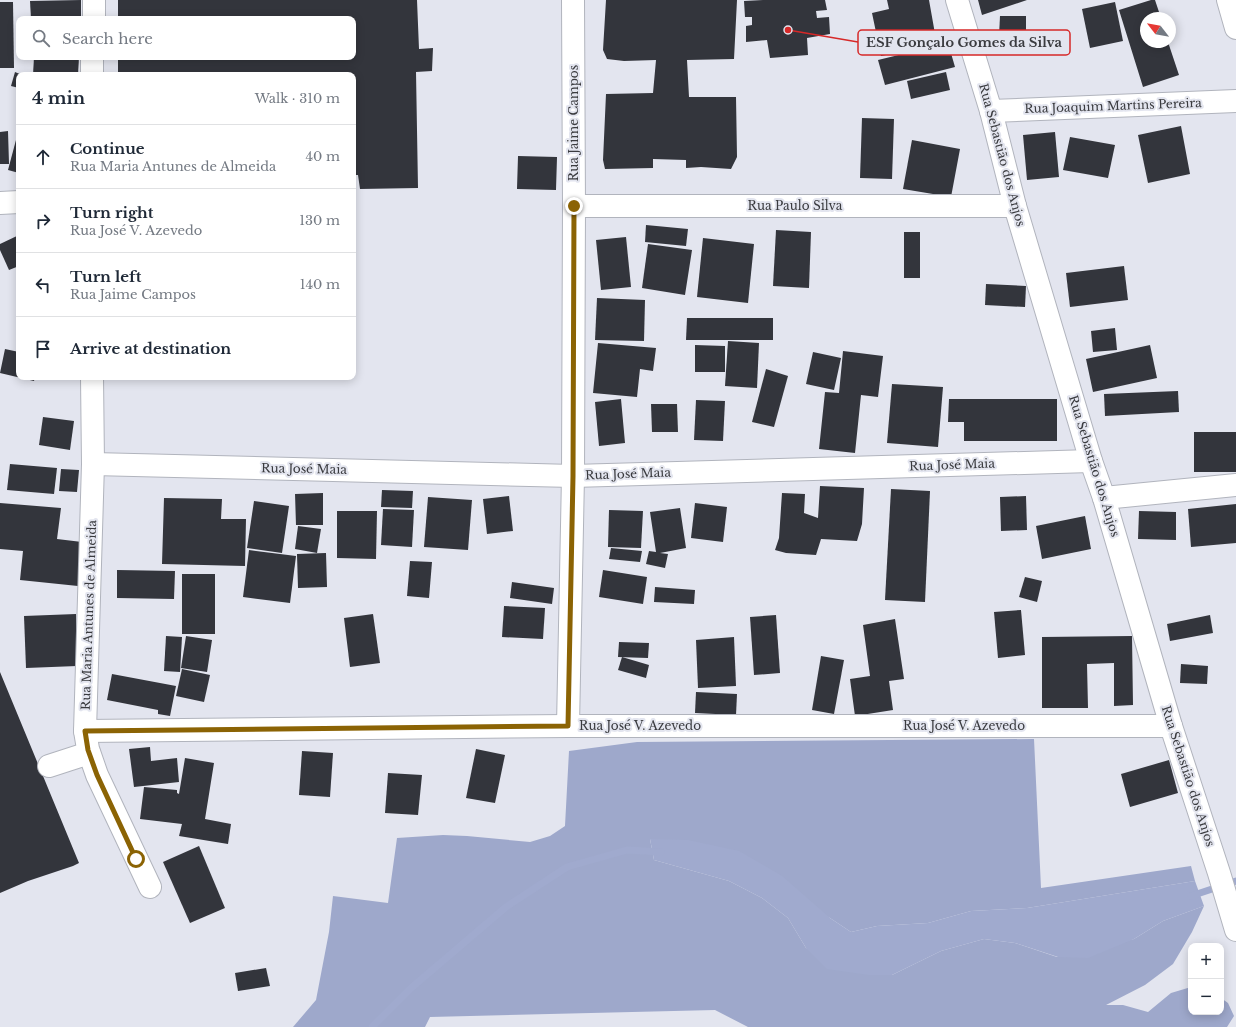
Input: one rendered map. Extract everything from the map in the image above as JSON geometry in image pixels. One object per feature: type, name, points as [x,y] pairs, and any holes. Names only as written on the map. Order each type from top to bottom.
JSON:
[{"type":"street","points":[[94,0],[94,16]]},
{"type":"street","name":"Rua Jaime Campos","points":[[568,726],[573,476],[573,0]]},
{"type":"street","name":"Rua Sebastião dos Anjos","points":[[958,0],[991,110],[1015,206],[1091,461],[1104,498],[1171,726],[1219,872],[1233,922]]},
{"type":"street","points":[[1228,0],[1236,28]]},
{"type":"street","points":[[92,60],[92,72]]},
{"type":"street","name":"Rua Joaquim Martins Pereira","points":[[991,110],[1236,101]]},
{"type":"street","points":[[0,202],[16,202]]},
{"type":"street","name":"Rua Paulo Silva","points":[[574,206],[1015,206]]},
{"type":"street","name":"Rua Maria Antunes de Almeida","points":[[92,380],[93,464],[85,731],[89,753],[97,775],[150,887]]},
{"type":"street","name":"Rua José Maia","points":[[93,464],[573,476],[1091,461]]},
{"type":"street","points":[[1104,498],[1236,485]]},
{"type":"street","name":"Rua José V. Azevedo","points":[[85,731],[568,726],[1171,726]]},
{"type":"street","points":[[49,766],[89,753]]},
{"type":"shaded area","points":[[1034,739],[1041,888],[1191,866],[1195,881],[1027,908],[971,911],[928,923],[877,926],[851,932],[830,918],[650,839],[654,860],[729,881],[762,898],[788,918],[806,948],[892,975],[941,951],[984,939],[1015,943],[1057,957],[1134,939],[1163,921],[1204,906],[1192,932],[1173,964],[1145,985],[1106,1005],[1123,1005],[1148,1012],[1171,993],[1188,988],[1188,1015],[1224,1015],[1224,1000],[1228,1003],[1234,1016],[1227,1027],[748,1027],[715,1010],[430,1017],[425,1027],[293,1027],[316,1000],[329,932],[333,896],[388,903],[397,838],[443,835],[530,842],[550,836],[565,826],[569,751],[637,742]]},
{"type":"shaded area","points":[[650,839],[688,840],[739,851],[782,876],[830,918],[851,932],[877,926],[928,923],[971,911],[1027,908],[1195,881],[1204,906],[1163,921],[1134,939],[1088,958],[1058,957],[1015,943],[984,939],[941,951],[892,975],[869,975],[827,969],[806,948],[788,918],[762,898],[729,881],[654,860]]},
{"type":"building","points":[[81,0],[81,16],[31,16],[30,1]]},
{"type":"building","points":[[118,0],[417,0],[419,49],[433,48],[432,71],[416,72],[418,188],[360,189],[358,175],[356,175],[356,72],[118,72],[118,60],[356,60],[356,16],[118,16]]},
{"type":"building","points":[[606,0],[737,0],[734,59],[687,60],[689,97],[736,97],[737,157],[731,169],[701,167],[686,168],[686,160],[653,159],[653,168],[605,169],[603,160],[606,94],[653,93],[656,60],[624,61],[607,59],[603,50]]},
{"type":"building","points":[[825,0],[827,10],[816,11],[817,18],[829,17],[830,34],[807,38],[808,55],[770,58],[767,40],[746,42],[746,26],[752,25],[752,17],[745,17],[744,1]]},
{"type":"building","points":[[887,0],[929,0],[937,45],[881,56],[872,13],[889,9]]},
{"type":"building","points":[[978,0],[1027,0],[982,15]]},
{"type":"building","points":[[1155,0],[1159,12],[1140,12],[1140,48],[1170,48],[1179,75],[1143,87],[1119,10]]},
{"type":"building","points":[[0,2],[13,2],[14,68],[0,68]]},
{"type":"building","points":[[1115,2],[1123,41],[1090,48],[1082,9]]},
{"type":"building","points":[[1000,16],[1026,16],[1026,36],[999,36]]},
{"type":"building","points":[[948,43],[955,67],[885,85],[878,60]]},
{"type":"building","points":[[34,60],[79,60],[78,72],[33,72]]},
{"type":"building","points":[[15,72],[16,87],[11,86]]},
{"type":"building","points":[[946,72],[950,90],[911,99],[907,81]]},
{"type":"building","points":[[862,118],[894,119],[892,179],[860,178]]},
{"type":"building","points":[[1181,126],[1190,174],[1148,183],[1138,135]]},
{"type":"building","points":[[8,131],[9,164],[0,164],[0,132]]},
{"type":"building","points":[[1055,132],[1059,177],[1027,180],[1023,135]]},
{"type":"building","points":[[1070,137],[1115,145],[1108,178],[1063,170]]},
{"type":"building","points":[[16,140],[16,172],[8,170]]},
{"type":"building","points":[[912,140],[960,149],[951,197],[903,189]]},
{"type":"building","points":[[518,156],[557,157],[556,190],[517,189]]},
{"type":"building","points":[[646,225],[688,229],[686,246],[645,242]]},
{"type":"building","points":[[776,230],[811,232],[809,288],[773,286]]},
{"type":"building","points":[[904,232],[920,232],[920,278],[904,278]]},
{"type":"building","points":[[16,236],[16,267],[9,270],[0,250],[0,244]]},
{"type":"building","points":[[626,237],[631,287],[601,290],[596,240]]},
{"type":"building","points":[[703,238],[754,244],[748,303],[697,297]]},
{"type":"building","points":[[648,244],[692,250],[685,295],[642,288]]},
{"type":"building","points":[[1124,266],[1128,300],[1070,307],[1066,273]]},
{"type":"building","points":[[986,284],[1026,286],[1025,307],[985,305]]},
{"type":"building","points":[[597,298],[645,300],[644,341],[595,340]]},
{"type":"building","points":[[687,318],[773,318],[773,340],[686,340]]},
{"type":"building","points":[[1115,328],[1117,350],[1093,352],[1091,331]]},
{"type":"building","points":[[728,341],[759,343],[757,388],[725,386]]},
{"type":"building","points":[[598,343],[656,348],[653,371],[640,369],[637,397],[593,393]]},
{"type":"building","points":[[695,345],[725,346],[725,372],[695,372]]},
{"type":"building","points":[[1150,345],[1157,378],[1093,392],[1086,359]]},
{"type":"building","points":[[5,349],[16,351],[16,377],[0,373]]},
{"type":"building","points":[[843,351],[883,356],[878,397],[861,395],[855,453],[819,449],[825,392],[839,393]]},
{"type":"building","points":[[813,352],[841,358],[834,390],[806,384]]},
{"type":"building","points":[[766,369],[788,376],[774,427],[752,422]]},
{"type":"building","points":[[892,384],[943,387],[938,447],[887,443]]},
{"type":"building","points":[[1178,391],[1179,412],[1105,416],[1104,394]]},
{"type":"building","points":[[621,399],[625,443],[599,446],[595,402]]},
{"type":"building","points":[[949,399],[1057,399],[1057,441],[964,441],[964,422],[948,422]]},
{"type":"building","points":[[696,400],[725,401],[723,441],[694,440]]},
{"type":"building","points":[[651,404],[677,404],[678,432],[652,432]]},
{"type":"building","points":[[43,417],[74,421],[70,450],[39,445]]},
{"type":"building","points":[[1194,432],[1236,432],[1236,472],[1194,472]]},
{"type":"building","points":[[10,464],[57,468],[54,494],[7,490]]},
{"type":"building","points":[[61,469],[79,470],[77,492],[59,491]]},
{"type":"building","points":[[820,486],[864,488],[862,524],[857,541],[821,539],[816,555],[786,553],[775,550],[779,538],[782,493],[805,494],[804,513],[818,518]]},
{"type":"building","points":[[891,489],[930,491],[925,602],[885,600]]},
{"type":"building","points":[[382,490],[413,491],[412,508],[381,507]]},
{"type":"building","points":[[323,493],[323,525],[296,525],[295,494]]},
{"type":"building","points":[[509,496],[513,531],[487,534],[483,499]]},
{"type":"building","points":[[1026,496],[1027,530],[1001,531],[1000,497]]},
{"type":"building","points":[[428,497],[472,500],[468,550],[424,547]]},
{"type":"building","points":[[164,498],[222,499],[221,519],[246,519],[245,566],[162,564]]},
{"type":"building","points":[[254,501],[289,506],[282,553],[247,548]]},
{"type":"building","points":[[0,503],[61,508],[57,539],[82,542],[78,586],[20,580],[23,551],[0,549]]},
{"type":"building","points":[[695,503],[727,507],[723,542],[691,538]]},
{"type":"building","points":[[1236,504],[1236,543],[1191,547],[1188,509]]},
{"type":"building","points":[[680,508],[686,548],[660,553],[668,554],[665,568],[646,564],[649,551],[656,552],[650,512]]},
{"type":"building","points":[[383,509],[414,510],[412,547],[381,545]]},
{"type":"building","points":[[609,510],[643,511],[641,548],[608,547]]},
{"type":"building","points":[[337,511],[377,511],[376,559],[337,558]]},
{"type":"building","points":[[1139,511],[1176,512],[1176,540],[1138,539]]},
{"type":"building","points":[[1085,516],[1091,549],[1042,559],[1036,526]]},
{"type":"building","points":[[298,526],[321,529],[317,553],[295,549]]},
{"type":"building","points":[[611,548],[642,551],[640,562],[609,559]]},
{"type":"building","points":[[249,550],[296,556],[290,603],[243,597]]},
{"type":"building","points":[[326,553],[327,587],[298,588],[297,554]]},
{"type":"building","points":[[410,561],[432,562],[429,598],[407,596]]},
{"type":"building","points":[[117,570],[175,571],[174,599],[117,598]]},
{"type":"building","points":[[603,570],[647,577],[643,604],[599,597]]},
{"type":"building","points":[[182,574],[215,574],[215,634],[182,634]]},
{"type":"building","points":[[1025,577],[1042,581],[1037,602],[1019,597]]},
{"type":"building","points":[[512,582],[554,588],[552,604],[510,598]]},
{"type":"building","points":[[655,587],[695,590],[694,604],[654,602]]},
{"type":"building","points":[[504,606],[545,608],[543,639],[502,637]]},
{"type":"building","points":[[1021,610],[1025,655],[998,658],[994,612]]},
{"type":"building","points":[[76,614],[77,666],[26,668],[24,616]]},
{"type":"building","points":[[373,614],[380,663],[350,667],[344,618]]},
{"type":"building","points":[[776,615],[780,673],[754,675],[750,617]]},
{"type":"building","points":[[1210,615],[1213,633],[1170,641],[1167,624]]},
{"type":"building","points":[[895,619],[904,679],[889,681],[893,710],[855,716],[850,679],[870,676],[863,625]]},
{"type":"building","points":[[166,636],[182,637],[180,672],[164,671]]},
{"type":"building","points":[[186,636],[212,640],[207,672],[181,668]]},
{"type":"building","points":[[1132,636],[1133,705],[1114,706],[1114,663],[1087,664],[1088,708],[1042,708],[1042,637]]},
{"type":"building","points":[[734,637],[736,686],[698,688],[696,640]]},
{"type":"building","points":[[619,642],[649,643],[648,658],[618,657]]},
{"type":"building","points":[[821,656],[844,660],[834,714],[812,710]]},
{"type":"building","points":[[622,657],[649,665],[646,678],[618,670]]},
{"type":"building","points":[[1181,664],[1208,666],[1207,684],[1180,683]]},
{"type":"building","points":[[182,669],[210,675],[204,702],[176,696]]},
{"type":"building","points":[[0,672],[79,863],[28,881],[0,893]]},
{"type":"building","points":[[112,674],[176,686],[170,716],[158,714],[158,710],[107,700]]},
{"type":"building","points":[[696,692],[737,694],[736,715],[695,713]]},
{"type":"building","points":[[150,747],[151,761],[177,758],[179,782],[134,787],[129,749]]},
{"type":"building","points":[[476,749],[505,755],[495,803],[466,798]]},
{"type":"building","points":[[302,751],[333,753],[330,797],[299,795]]},
{"type":"building","points":[[185,758],[214,763],[205,819],[231,824],[228,844],[179,836],[182,824],[140,819],[144,787],[177,790],[177,793],[179,794]]},
{"type":"building","points":[[1169,760],[1178,793],[1130,807],[1121,774]]},
{"type":"building","points":[[388,773],[422,775],[418,815],[385,813]]},
{"type":"building","points":[[199,846],[225,908],[190,923],[163,862]]},
{"type":"building","points":[[266,968],[270,986],[238,991],[235,973]]},
{"type":"waterway","points":[[372,1027],[410,989],[506,907],[567,867],[627,850],[661,852]]},
{"type":"waterway","points":[[1191,896],[1236,881]]},
{"type":"place","name":"ESF Gonçalo Gomes da Silva","points":[[788,30]]},
{"type":"route","points":[[136,859],[92,763],[85,731],[568,726],[573,476],[574,206]]}]
